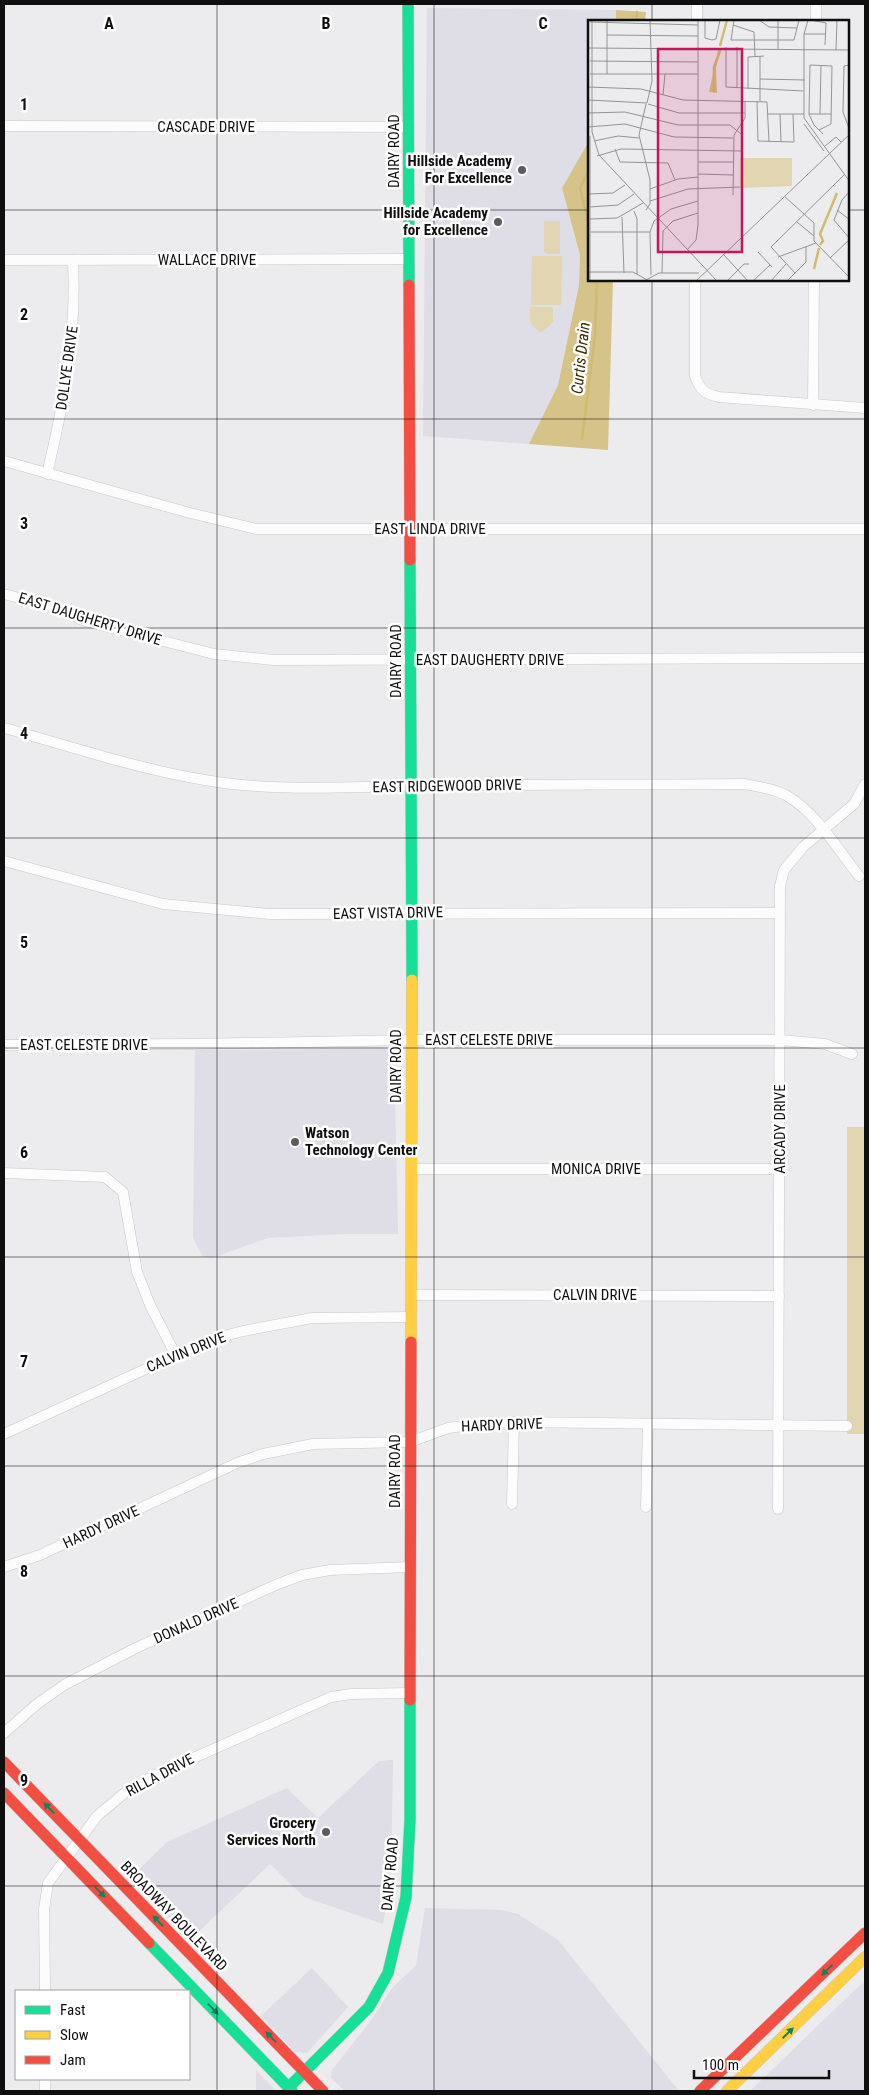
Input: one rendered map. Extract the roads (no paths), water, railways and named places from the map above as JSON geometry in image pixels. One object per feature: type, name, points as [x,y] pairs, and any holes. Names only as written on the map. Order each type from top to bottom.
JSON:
[{"type":"street","name":"DAIRY ROAD","points":[[290,2089],[369,2007],[388,1973],[406,1897],[410,1820],[412,1040],[408,4]]},
{"type":"street","points":[[697,4],[697,20]]},
{"type":"street","points":[[816,4],[816,20]]},
{"type":"street","name":"CASCADE DRIVE","points":[[4,126],[409,127]]},
{"type":"street","name":"WALLACE DRIVE","points":[[4,260],[409,260]]},
{"type":"street","name":"DOLLYE DRIVE","points":[[47,474],[60,421],[72,345],[75,296],[73,260]]},
{"type":"street","points":[[695,281],[695,376],[698,385],[705,394],[719,397],[865,408]]},
{"type":"street","points":[[813,405],[814,281]]},
{"type":"street","name":"EAST LINDA DRIVE","points":[[4,461],[190,513],[256,529],[865,529]]},
{"type":"street","name":"EAST DAUGHERTY DRIVE","points":[[4,594],[57,608],[85,621],[214,654],[273,660],[865,658]]},
{"type":"street","name":"EAST RIDGEWOOD DRIVE","points":[[4,728],[164,772],[206,780],[261,786],[352,788],[744,784],[767,788],[788,797],[810,814],[858,876]]},
{"type":"street","name":"ARCADY DRIVE","points":[[778,1509],[780,886],[784,870],[803,847],[854,804],[865,784]]},
{"type":"street","name":"EAST VISTA DRIVE","points":[[4,861],[163,904],[269,914],[412,912],[779,913]]},
{"type":"street","name":"EAST CELESTE DRIVE","points":[[4,1045],[412,1040],[780,1040],[824,1044],[852,1054]]},
{"type":"street","name":"MONICA DRIVE","points":[[411,1169],[780,1169]]},
{"type":"street","points":[[4,1173],[104,1177],[123,1192],[137,1272],[150,1306],[175,1354]]},
{"type":"street","name":"CALVIN DRIVE","points":[[411,1294],[779,1296]]},
{"type":"street","name":"CALVIN DRIVE","points":[[4,1434],[209,1340],[243,1331],[312,1318],[411,1318]]},
{"type":"street","points":[[512,1504],[514,1422]]},
{"type":"street","name":"HARDY DRIVE","points":[[4,1567],[40,1555],[236,1463],[264,1454],[313,1444],[410,1442],[448,1428],[514,1422],[847,1426]]},
{"type":"street","points":[[646,1507],[648,1424]]},
{"type":"street","name":"DONALD DRIVE","points":[[4,1734],[37,1704],[64,1685],[138,1647],[278,1584],[302,1575],[330,1570],[410,1567]]},
{"type":"street","name":"RILLA DRIVE","points":[[45,1990],[45,1899],[48,1883],[97,1816],[127,1791],[157,1774],[311,1704],[331,1697],[351,1694],[410,1693]]},
{"type":"street","name":"BROADWAY BOULEVARD","points":[[4,1762],[324,2091]]},
{"type":"street","points":[[4,1793],[290,2089]]},
{"type":"street","points":[[700,2091],[865,1933]]},
{"type":"street","points":[[727,2091],[865,1957]]},
{"type":"street","points":[[801,1995],[813,2008]]},
{"type":"waterway","name":"Curtis Drain","points":[[636,20],[637,12]]},
{"type":"waterway","name":"Curtis Drain","points":[[588,172],[580,188],[588,222]]},
{"type":"waterway","name":"Curtis Drain","points":[[582,439],[595,336],[597,281]]},
{"type":"place","name":"Hillside Academy For Excellence","points":[[522,170]]},
{"type":"place","name":"Hillside Academy for Excellence","points":[[498,222]]},
{"type":"place","name":"Watson Technology Center","points":[[295,1142]]},
{"type":"place","name":"Grocery Services North","points":[[326,1832]]}]
